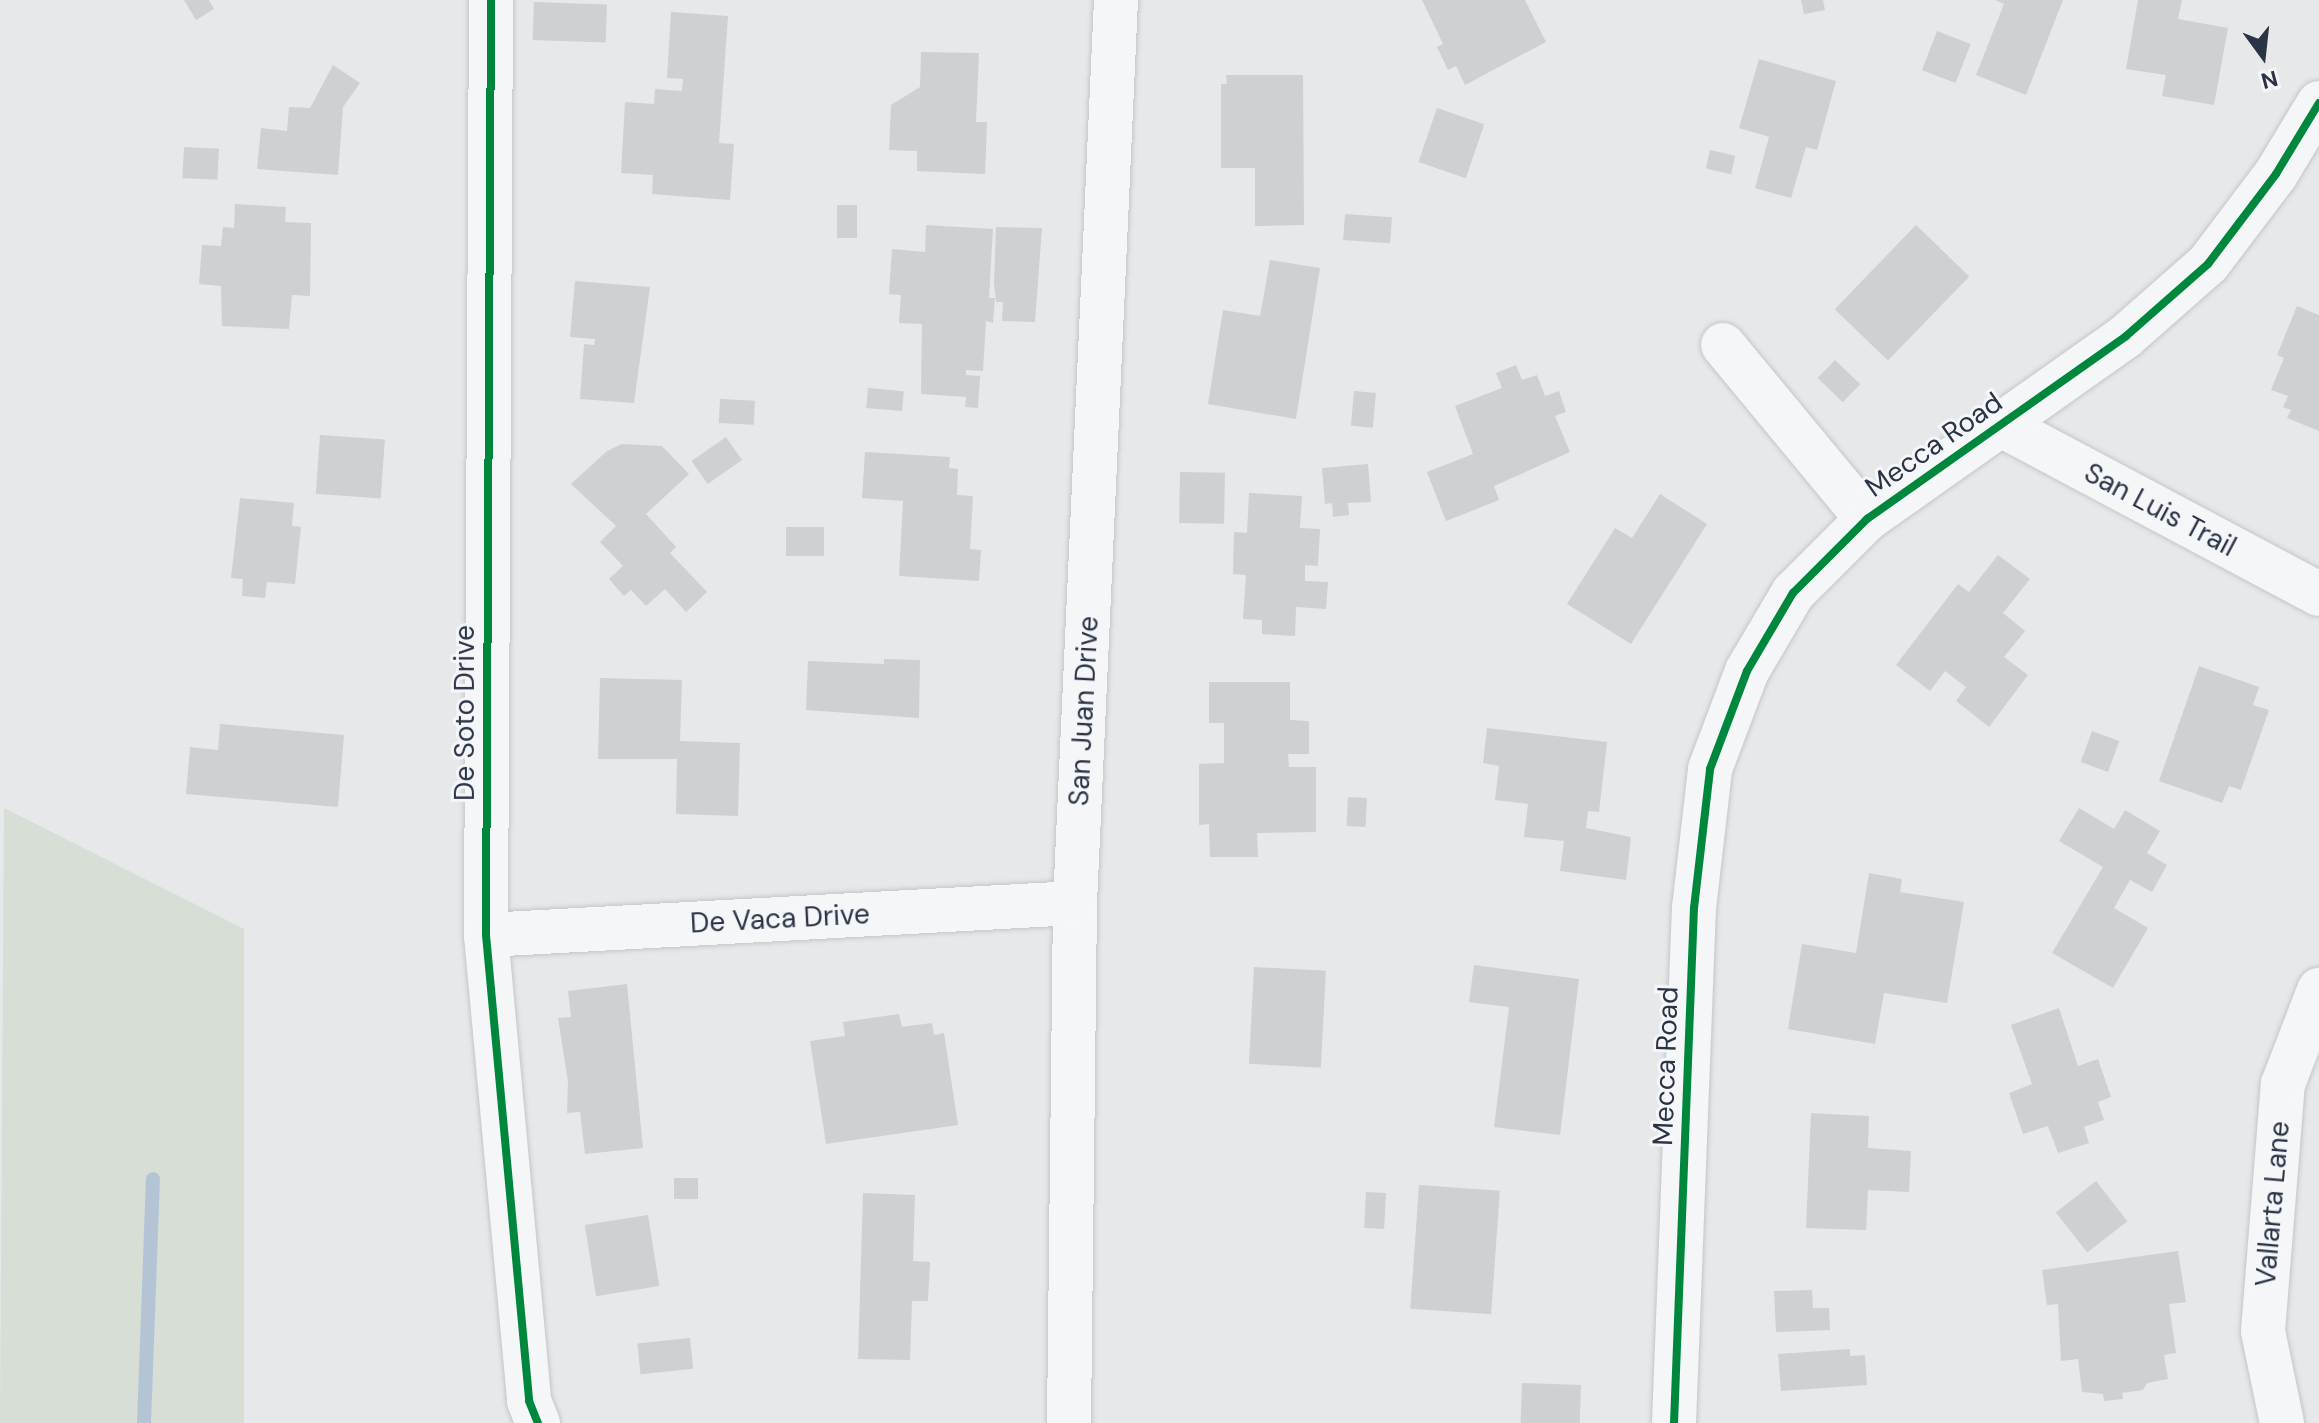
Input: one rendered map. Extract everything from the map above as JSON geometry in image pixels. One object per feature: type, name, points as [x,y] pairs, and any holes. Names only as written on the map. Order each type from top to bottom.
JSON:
[{"type":"street","name":"De Soto Drive","points":[[491,0],[486,935],[529,1401],[538,1423]]},
{"type":"street","name":"San Juan Drive","points":[[1069,1423],[1075,903],[1116,0]]},
{"type":"street","name":"Mecca Road","points":[[1674,1423],[1694,908],[1710,769],[1747,671],[1793,593],[1867,519],[2126,336],[2208,264],[2276,174],[2319,103]]},
{"type":"street","points":[[1723,345],[1867,519]]},
{"type":"street","name":"San Luis Trail","points":[[2001,425],[2319,594]]},
{"type":"street","name":"De Vaca Drive","points":[[486,935],[1075,903]]},
{"type":"street","name":"Vallarta Lane","points":[[2282,1423],[2263,1331],[2282,1100],[2319,990]]},
{"type":"shaded area","points":[[4,808],[244,929],[244,1423],[0,1423]]},
{"type":"building","points":[[184,0],[209,0],[214,9],[196,20]]},
{"type":"building","points":[[1422,0],[1525,0],[1546,42],[1465,85],[1456,66],[1448,70],[1437,47],[1443,44]]},
{"type":"building","points":[[1801,0],[1823,0],[1825,10],[1804,14]]},
{"type":"building","points":[[1995,0],[2063,0],[2026,95],[1976,75],[2004,4]]},
{"type":"building","points":[[2138,0],[2182,0],[2178,19],[2228,28],[2214,105],[2162,96],[2166,75],[2126,69]]},
{"type":"building","points":[[534,2],[607,5],[606,43],[533,40]]},
{"type":"building","points":[[671,12],[728,16],[719,143],[734,144],[730,200],[652,194],[653,175],[621,173],[625,102],[654,104],[655,89],[682,91],[683,79],[667,78]]},
{"type":"building","points":[[1937,31],[1971,44],[1956,83],[1922,70]]},
{"type":"building","points":[[921,52],[979,53],[976,122],[987,122],[985,174],[917,171],[917,151],[889,150],[891,105],[920,87]]},
{"type":"building","points":[[1759,59],[1836,81],[1817,150],[1806,147],[1791,198],[1755,188],[1769,137],[1739,128]]},
{"type":"building","points":[[333,65],[360,83],[343,107],[338,175],[257,169],[261,128],[287,131],[289,107],[310,108]]},
{"type":"building","points":[[1226,75],[1303,75],[1304,225],[1255,226],[1255,168],[1221,168],[1221,84],[1227,84]]},
{"type":"building","points":[[1437,108],[1484,124],[1466,178],[1418,162]]},
{"type":"building","points":[[184,147],[219,149],[217,180],[182,178]]},
{"type":"building","points":[[1710,150],[1735,156],[1731,174],[1706,169]]},
{"type":"building","points":[[235,204],[286,207],[285,222],[311,223],[310,296],[292,295],[289,329],[222,326],[221,286],[199,284],[202,245],[221,246],[223,227],[234,228]]},
{"type":"building","points":[[837,205],[857,205],[857,238],[837,238]]},
{"type":"building","points":[[1345,214],[1392,217],[1390,243],[1343,240]]},
{"type":"building","points":[[926,225],[993,229],[989,298],[995,298],[993,323],[986,321],[983,371],[966,370],[966,375],[980,376],[978,408],[965,407],[966,397],[921,394],[922,324],[899,323],[901,295],[889,294],[892,249],[925,252]]},
{"type":"building","points":[[1916,225],[1969,276],[1888,361],[1835,309]]},
{"type":"building","points":[[996,227],[1042,228],[1035,322],[1002,321],[1003,302],[996,302],[994,283]]},
{"type":"building","points":[[1270,260],[1320,268],[1296,419],[1208,404],[1223,310],[1260,316]]},
{"type":"building","points":[[575,281],[650,287],[634,403],[580,399],[584,344],[594,345],[595,339],[570,337]]},
{"type":"building","points":[[2297,306],[2319,315],[2319,431],[2287,418],[2291,410],[2283,407],[2288,396],[2271,390],[2284,358],[2277,355]]},
{"type":"building","points":[[1835,360],[1860,384],[1843,402],[1818,378]]},
{"type":"building","points":[[1516,365],[1522,380],[1537,375],[1545,396],[1559,391],[1566,412],[1555,416],[1570,452],[1494,486],[1499,500],[1446,521],[1427,472],[1473,454],[1455,406],[1502,388],[1496,373]]},
{"type":"building","points":[[868,388],[904,391],[902,411],[866,408]]},
{"type":"building","points":[[1354,391],[1376,393],[1373,428],[1351,426]]},
{"type":"building","points":[[720,399],[755,401],[754,425],[719,423]]},
{"type":"building","points":[[320,435],[385,440],[381,498],[316,494]]},
{"type":"building","points":[[726,437],[742,460],[708,484],[692,461]]},
{"type":"building","points":[[622,444],[662,446],[689,474],[646,514],[676,547],[670,553],[707,592],[686,612],[665,589],[646,606],[631,590],[624,596],[609,579],[623,566],[600,542],[616,526],[571,484],[607,451]]},
{"type":"building","points":[[865,452],[950,457],[949,468],[958,469],[957,495],[973,496],[970,549],[981,550],[979,581],[899,576],[903,501],[862,498]]},
{"type":"building","points":[[1368,464],[1371,502],[1348,503],[1349,515],[1333,517],[1332,503],[1325,504],[1322,468]]},
{"type":"building","points":[[1180,472],[1225,473],[1224,524],[1179,523]]},
{"type":"building","points":[[1249,493],[1302,496],[1300,528],[1320,529],[1318,566],[1305,565],[1305,581],[1328,582],[1326,609],[1296,607],[1295,636],[1262,634],[1262,620],[1243,619],[1246,575],[1233,574],[1234,532],[1247,533]]},
{"type":"building","points":[[1660,494],[1707,524],[1631,644],[1567,604],[1615,528],[1632,538]]},
{"type":"building","points":[[240,498],[294,503],[292,526],[301,527],[295,584],[267,582],[265,598],[242,596],[243,579],[231,578]]},
{"type":"building","points":[[786,527],[824,527],[824,556],[786,556]]},
{"type":"building","points":[[1998,555],[2030,579],[2003,613],[2025,631],[2004,657],[2028,675],[1989,727],[1956,701],[1966,687],[1945,671],[1930,691],[1896,665],[1958,584],[1969,592]]},
{"type":"building","points":[[884,659],[920,660],[919,718],[806,710],[808,661],[884,664]]},
{"type":"building","points":[[2199,666],[2259,687],[2253,705],[2269,710],[2241,790],[2229,786],[2222,803],[2159,781]]},
{"type":"building","points":[[600,678],[682,680],[680,741],[740,743],[738,816],[676,814],[677,759],[598,759]]},
{"type":"building","points":[[1209,682],[1290,682],[1290,720],[1309,721],[1309,754],[1288,754],[1289,767],[1316,767],[1316,832],[1257,833],[1258,857],[1210,857],[1209,824],[1199,825],[1199,764],[1224,763],[1224,723],[1209,723]]},
{"type":"building","points":[[220,724],[344,735],[338,807],[186,794],[190,747],[218,750]]},
{"type":"building","points":[[1487,728],[1607,742],[1599,812],[1588,811],[1586,828],[1631,837],[1626,880],[1560,871],[1564,841],[1524,837],[1528,804],[1495,800],[1499,766],[1483,763]]},
{"type":"building","points":[[2092,731],[2119,741],[2108,772],[2081,762]]},
{"type":"building","points":[[1348,797],[1367,798],[1365,827],[1346,826]]},
{"type":"building","points":[[2079,808],[2114,829],[2125,810],[2160,831],[2147,853],[2167,865],[2152,892],[2130,880],[2114,908],[2148,928],[2113,988],[2052,953],[2103,867],[2059,841]]},
{"type":"building","points":[[1869,873],[1902,879],[1900,892],[1964,902],[1947,1003],[1884,993],[1875,1044],[1788,1029],[1802,944],[1856,953]]},
{"type":"building","points":[[1474,965],[1579,979],[1560,1135],[1494,1127],[1509,1007],[1469,1002]]},
{"type":"building","points":[[1254,967],[1326,971],[1321,1068],[1249,1064]]},
{"type":"building","points":[[627,984],[643,1148],[585,1154],[580,1112],[567,1113],[568,1082],[558,1018],[571,1017],[568,991]]},
{"type":"building","points":[[2059,1008],[2078,1066],[2098,1059],[2111,1097],[2098,1102],[2104,1120],[2084,1127],[2089,1143],[2058,1153],[2048,1126],[2023,1134],[2009,1093],[2032,1084],[2011,1025]]},
{"type":"building","points":[[899,1014],[902,1027],[932,1023],[934,1035],[944,1033],[958,1125],[826,1144],[810,1041],[845,1036],[843,1022]]},
{"type":"building","points":[[1811,1113],[1869,1116],[1868,1148],[1911,1151],[1909,1192],[1868,1190],[1866,1230],[1806,1228]]},
{"type":"building","points":[[674,1178],[698,1178],[698,1199],[674,1199]]},
{"type":"building","points":[[2096,1181],[2127,1221],[2087,1253],[2056,1212]]},
{"type":"building","points":[[1419,1185],[1500,1191],[1491,1314],[1410,1309]]},
{"type":"building","points":[[1366,1192],[1386,1193],[1384,1229],[1364,1228]]},
{"type":"building","points":[[863,1193],[915,1195],[913,1261],[930,1262],[928,1301],[912,1301],[910,1360],[858,1359]]},
{"type":"building","points":[[648,1215],[659,1286],[596,1296],[585,1225]]},
{"type":"building","points":[[2178,1251],[2186,1302],[2169,1304],[2176,1353],[2164,1355],[2168,1379],[2147,1383],[2143,1390],[2122,1393],[2123,1399],[2104,1401],[2103,1394],[2082,1392],[2078,1359],[2061,1361],[2058,1304],[2047,1305],[2042,1270]]},
{"type":"building","points":[[1812,1290],[1813,1308],[1829,1308],[1830,1330],[1776,1332],[1774,1291]]},
{"type":"building","points":[[690,1338],[693,1369],[641,1374],[637,1344]]},
{"type":"building","points":[[1850,1349],[1850,1356],[1865,1355],[1867,1385],[1781,1391],[1778,1354]]},
{"type":"building","points":[[1522,1383],[1581,1385],[1580,1423],[1521,1423]]},
{"type":"waterway","points":[[144,1423],[153,1179]]},
{"type":"cycle path","points":[[491,0],[486,935],[529,1401],[538,1423]]},
{"type":"cycle path","points":[[1674,1423],[1694,908],[1710,769],[1747,671],[1793,593],[1867,519],[2126,336],[2208,264],[2276,174],[2319,103]]}]
